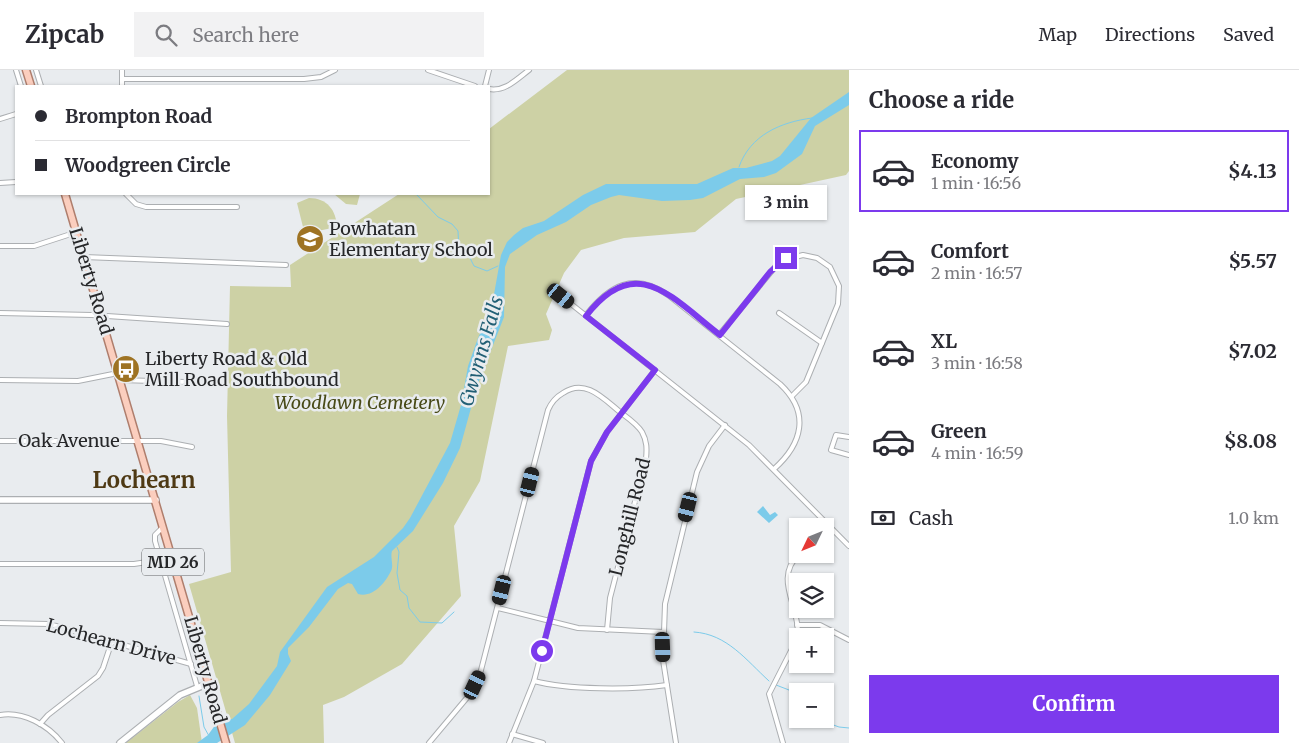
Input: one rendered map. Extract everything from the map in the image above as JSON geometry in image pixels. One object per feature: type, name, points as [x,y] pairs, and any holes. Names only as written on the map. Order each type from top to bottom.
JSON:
[{"type":"main road","points":[[26,70],[31,85]]},
{"type":"main road","name":"Liberty Road","points":[[65,195],[226,743]]},
{"type":"main road","points":[[0,500],[156,500]]},
{"type":"main road","points":[[120,743],[180,695],[197,686],[209,683]]},
{"type":"street","points":[[16,70],[21,85]]},
{"type":"street","points":[[36,70],[41,85]]},
{"type":"street","points":[[122,70],[122,85]]},
{"type":"street","points":[[122,79],[313,78],[335,70]]},
{"type":"street","points":[[428,70],[472,85]]},
{"type":"street","points":[[485,85],[489,70]]},
{"type":"street","points":[[490,89],[498,90],[507,87],[529,70]]},
{"type":"street","points":[[262,79],[262,85]]},
{"type":"street","points":[[0,119],[15,114]]},
{"type":"street","points":[[0,183],[15,182]]},
{"type":"street","points":[[127,195],[136,204],[146,207],[237,207]]},
{"type":"street","points":[[0,246],[34,246],[77,232]]},
{"type":"street","points":[[720,335],[775,266],[786,258],[803,254],[817,258],[830,267],[839,286],[838,304],[806,382],[792,396]]},
{"type":"street","points":[[84,257],[286,265]]},
{"type":"street","points":[[586,316],[608,292],[622,285],[640,284],[662,291],[720,335],[792,396],[800,420],[798,438],[790,453],[774,469]]},
{"type":"street","points":[[561,296],[725,425],[774,469],[818,518]]},
{"type":"street","points":[[0,313],[102,316],[228,324]]},
{"type":"street","points":[[780,313],[822,343]]},
{"type":"street","points":[[509,743],[534,680],[591,461],[601,440],[655,370]]},
{"type":"street","points":[[0,380],[69,382],[118,373]]},
{"type":"street","points":[[120,380],[217,383]]},
{"type":"street","name":"Longhill Road","points":[[429,743],[475,685],[484,664],[548,410],[553,401],[567,390],[583,388],[598,394],[643,433],[647,451],[610,598],[607,630]]},
{"type":"street","points":[[676,743],[666,685],[662,632],[667,591],[697,472],[705,454],[725,425]]},
{"type":"street","points":[[849,437],[836,435],[831,450],[849,455]]},
{"type":"street","name":"Oak Avenue","points":[[0,441],[167,441],[192,447]]},
{"type":"street","points":[[163,527],[155,535],[160,560],[197,686]]},
{"type":"street","points":[[834,534],[849,546]]},
{"type":"street","points":[[0,564],[134,564],[160,560]]},
{"type":"street","points":[[791,563],[787,573],[797,628]]},
{"type":"street","points":[[498,608],[578,628],[662,632]]},
{"type":"street","name":"Lochearn Drive","points":[[0,623],[45,622],[191,664]]},
{"type":"street","points":[[797,624],[814,623],[849,640]]},
{"type":"street","points":[[40,724],[48,715],[98,676],[103,668],[112,641]]},
{"type":"street","points":[[783,743],[769,694],[789,655]]},
{"type":"street","points":[[534,680],[556,685],[641,688],[666,685]]},
{"type":"street","points":[[0,715],[21,716],[40,724],[53,733],[62,743]]},
{"type":"street","points":[[512,734],[542,743]]},
{"type":"green space","name":"Woodlawn Cemetery","points":[[567,70],[849,70],[849,171],[846,175],[736,199],[695,232],[624,238],[581,250],[564,273],[546,314],[552,330],[549,340],[508,346],[480,481],[454,526],[461,596],[402,664],[344,697],[323,705],[324,743],[235,743],[189,584],[231,572],[227,416],[230,286],[291,287],[290,265],[397,195],[490,195],[490,128]]},
{"type":"green space","points":[[335,195],[360,195],[357,205],[346,204]]},
{"type":"green space","points":[[309,198],[321,200],[329,206],[335,215],[337,227],[308,233],[304,231],[297,203]]},
{"type":"green space","points":[[190,695],[197,708],[202,743],[126,743],[178,702]]},
{"type":"water","name":"Gwynns Falls","points":[[849,92],[849,105],[815,126],[802,154],[776,173],[764,177],[740,179],[703,198],[690,200],[662,201],[619,195],[611,197],[591,205],[566,222],[537,235],[510,254],[505,267],[504,317],[477,386],[460,448],[443,483],[413,531],[392,551],[392,569],[388,576],[382,585],[369,594],[358,594],[352,584],[348,583],[338,589],[309,627],[288,648],[291,661],[270,695],[245,725],[217,743],[197,743],[208,735],[216,724],[223,720],[232,719],[249,704],[277,666],[280,652],[327,587],[374,557],[403,528],[410,518],[450,443],[461,405],[468,366],[478,338],[491,311],[501,255],[507,242],[514,235],[523,228],[544,221],[583,195],[606,184],[697,184],[733,168],[746,168],[772,161],[780,156],[811,118]]},
{"type":"water","points":[[763,506],[770,515],[775,512],[778,515],[769,523],[757,512]]},
{"type":"waterway","points":[[739,167],[744,156],[759,138],[778,127],[812,118]]},
{"type":"waterway","points":[[417,195],[438,217],[452,224],[458,231],[459,251],[470,258],[474,266],[487,271],[498,266]]},
{"type":"waterway","points":[[397,547],[399,552],[397,573],[400,590],[407,596],[409,608],[420,622],[442,623],[454,612]]},
{"type":"waterway","points":[[694,632],[706,634],[726,643],[769,681]]},
{"type":"waterway","points":[[776,685],[789,690]]},
{"type":"waterway","points":[[199,696],[204,727],[209,736]]},
{"type":"waterway","points":[[834,725],[849,728]]},
{"type":"place","name":"Powhatan Elementary School","points":[[310,239]]},
{"type":"place","name":"Liberty Road & Old Mill Road Southbound","points":[[126,369]]},
{"type":"district","name":"Lochearn","points":[[144,480]]},
{"type":"route","points":[[542,651],[591,461],[601,440],[655,370],[586,316],[596,302],[614,288],[631,284],[648,285],[668,295],[720,335],[775,266],[786,258]]}]
